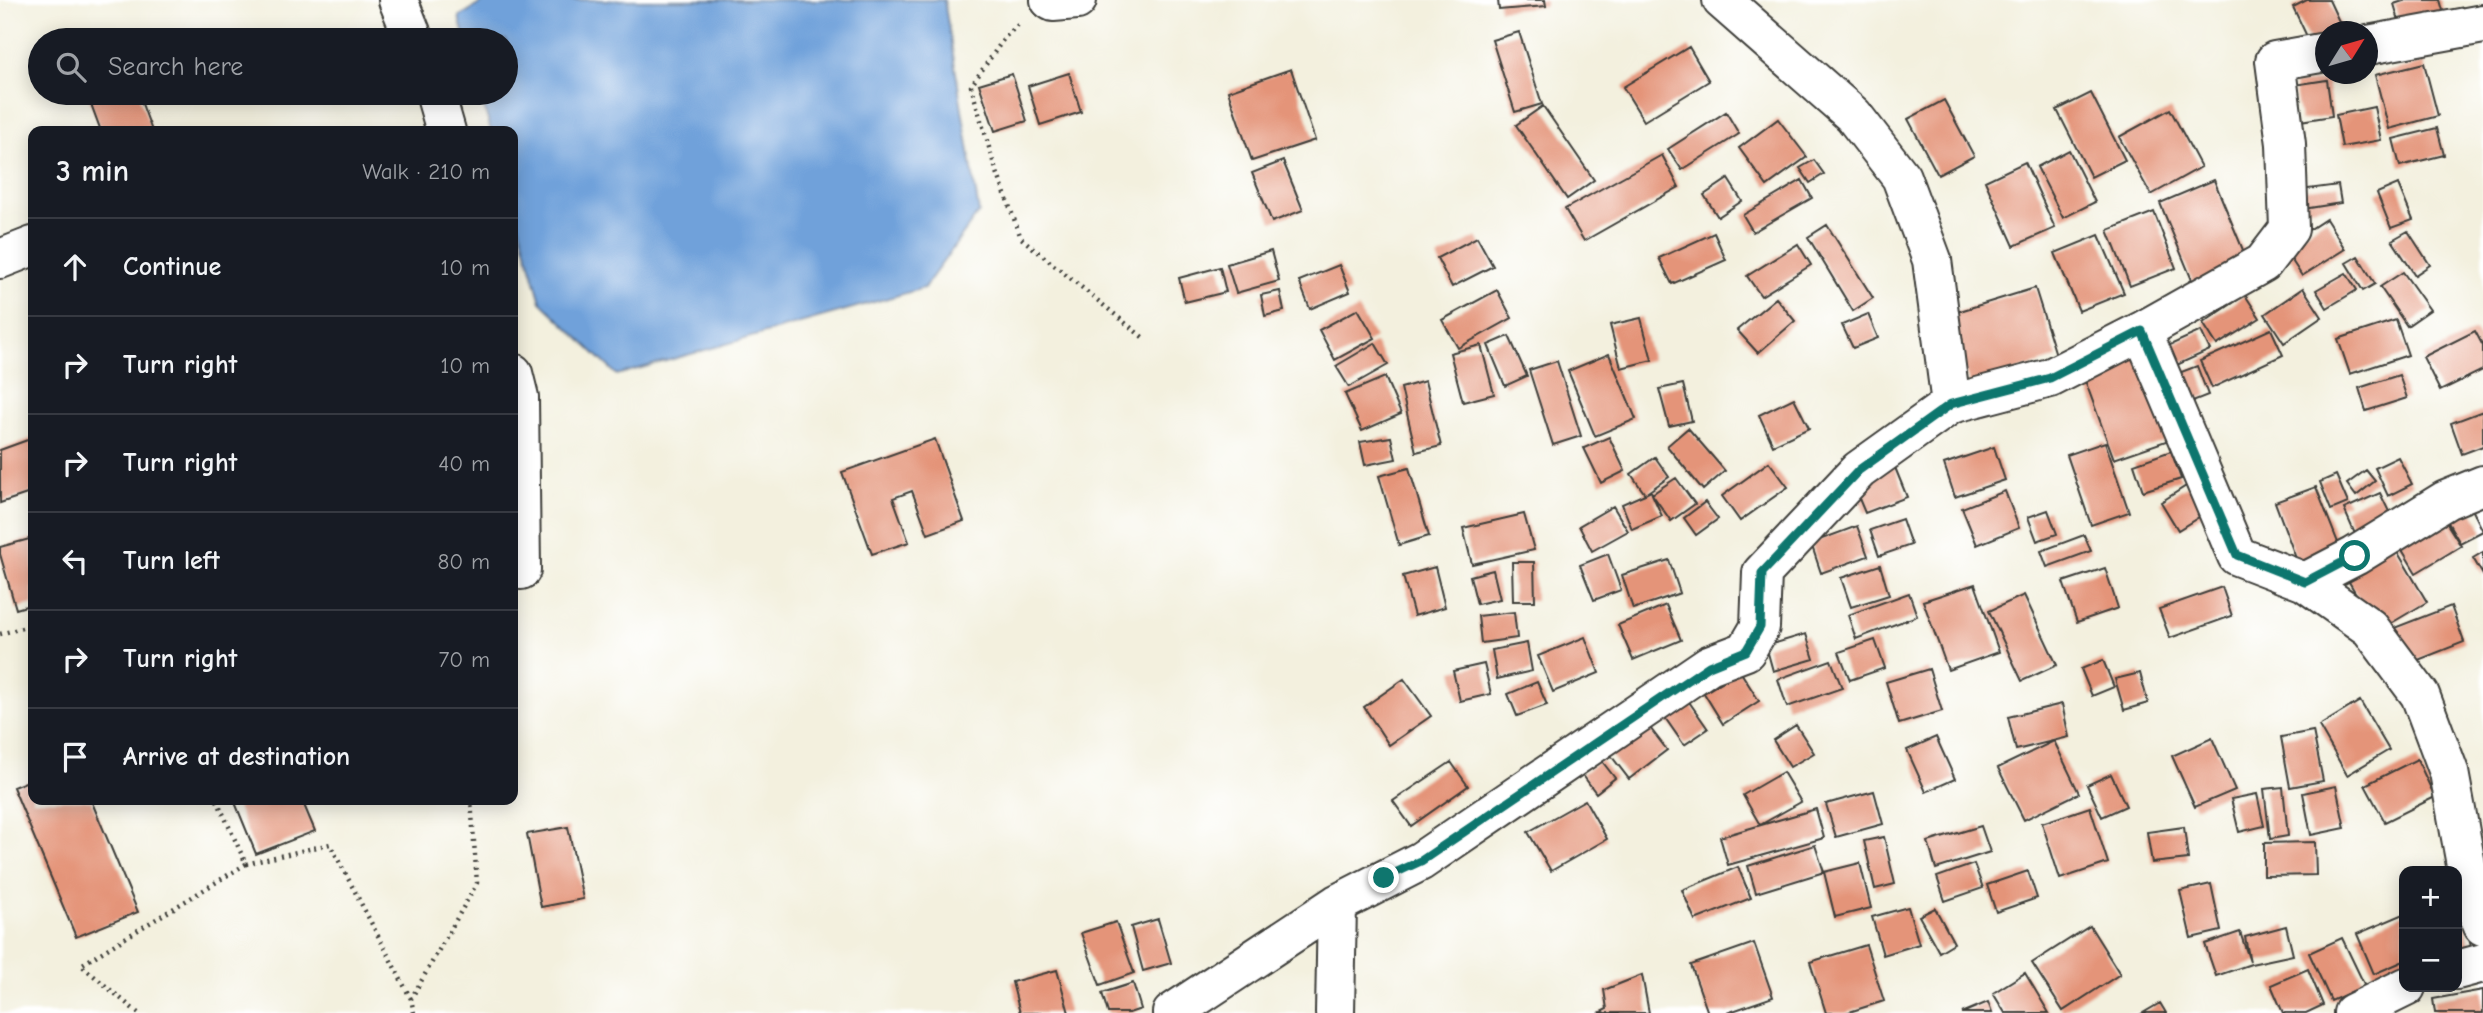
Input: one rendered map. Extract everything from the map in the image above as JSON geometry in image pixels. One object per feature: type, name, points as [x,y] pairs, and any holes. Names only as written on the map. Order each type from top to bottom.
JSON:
[{"type":"street","points":[[398,0],[409,28]]},
{"type":"street","points":[[1722,0],[1853,115],[1901,177],[1932,260],[1951,404]]},
{"type":"street","points":[[2378,42],[2466,17]]},
{"type":"street","points":[[1172,1013],[1337,904],[1421,861],[1709,666],[1746,651],[1760,627],[1762,573],[1859,470],[1951,404],[2050,378],[2142,331],[2263,263],[2289,229],[2286,144],[2276,61],[2315,54]]},
{"type":"street","points":[[438,105],[445,126]]},
{"type":"street","points":[[0,259],[28,248]]},
{"type":"street","points":[[2142,331],[2237,555],[2305,582],[2370,628],[2420,695],[2449,772],[2473,903],[2483,926]]},
{"type":"street","points":[[518,393],[522,570]]},
{"type":"street","points":[[2305,582],[2355,556],[2446,500],[2483,485]]},
{"type":"street","points":[[1335,1013],[1337,904]]},
{"type":"street","points":[[2462,969],[2483,963]]},
{"type":"street","points":[[2353,1013],[2399,990]]},
{"type":"path","points":[[1060,1],[1037,6],[1005,37],[971,86],[993,161],[1021,238],[1145,340]]},
{"type":"path","points":[[0,635],[28,627]]},
{"type":"path","points":[[219,805],[246,864]]},
{"type":"path","points":[[411,999],[477,883],[471,805]]},
{"type":"path","points":[[138,1013],[81,965],[246,864],[330,844],[411,999],[414,1013]]},
{"type":"water","points":[[486,0],[944,0],[979,212],[924,288],[617,375],[541,302],[518,222],[518,126],[490,126],[483,105],[518,105],[518,28],[462,28],[459,17]]},
{"type":"building","points":[[1498,0],[1545,0],[1546,6],[1499,10]]},
{"type":"building","points":[[2307,0],[2329,0],[2339,21],[2315,21],[2315,43],[2311,45],[2293,7]]},
{"type":"building","points":[[2406,0],[2440,0],[2446,21],[2403,34],[2394,4]]},
{"type":"building","points":[[1519,32],[1542,104],[1515,112],[1492,40]]},
{"type":"building","points":[[1689,47],[1709,81],[1644,121],[1623,87]]},
{"type":"building","points":[[2424,63],[2438,116],[2389,129],[2377,84],[2378,74]]},
{"type":"building","points":[[1291,69],[1315,140],[1252,161],[1228,91]]},
{"type":"building","points":[[1069,73],[1081,112],[1040,125],[1028,86]]},
{"type":"building","points":[[1012,74],[1027,121],[995,131],[979,84]]},
{"type":"building","points":[[2315,82],[2315,84],[2328,84],[2332,116],[2300,121],[2294,85]]},
{"type":"building","points":[[2091,93],[2125,160],[2091,177],[2057,110]]},
{"type":"building","points":[[1944,100],[1974,156],[1938,175],[1908,119]]},
{"type":"building","points":[[91,105],[142,105],[150,126],[99,126]]},
{"type":"building","points":[[1543,106],[1594,180],[1567,199],[1516,125]]},
{"type":"building","points":[[2374,107],[2381,140],[2342,147],[2336,115]]},
{"type":"building","points":[[2170,109],[2201,167],[2151,195],[2119,137]]},
{"type":"building","points":[[1726,112],[1739,134],[1682,170],[1668,149]]},
{"type":"building","points":[[1778,119],[1807,157],[1767,186],[1739,148]]},
{"type":"building","points":[[2437,128],[2444,155],[2400,166],[2393,139]]},
{"type":"building","points":[[2069,150],[2095,202],[2063,218],[2037,167]]},
{"type":"building","points":[[1662,155],[1679,187],[1584,241],[1565,209]]},
{"type":"building","points":[[1814,160],[1824,174],[1810,183],[1800,168]]},
{"type":"building","points":[[1283,161],[1303,210],[1272,222],[1252,173]]},
{"type":"building","points":[[2025,162],[2055,228],[2014,246],[1985,181]]},
{"type":"building","points":[[1728,179],[1742,201],[1718,217],[1704,195]]},
{"type":"building","points":[[1802,180],[1812,198],[1753,232],[1743,215]]},
{"type":"building","points":[[2214,180],[2248,262],[2194,285],[2160,203]]},
{"type":"building","points":[[2398,184],[2413,220],[2391,228],[2377,193]]},
{"type":"building","points":[[2338,185],[2341,203],[2303,209],[2300,190]]},
{"type":"building","points":[[2154,212],[2176,268],[2130,286],[2108,230]]},
{"type":"building","points":[[2326,219],[2345,249],[2302,276],[2283,247]]},
{"type":"building","points":[[1827,225],[1873,298],[1853,311],[1808,237]]},
{"type":"building","points":[[2408,231],[2430,265],[2415,275],[2392,240]]},
{"type":"building","points":[[1714,233],[1726,260],[1672,284],[1659,258]]},
{"type":"building","points":[[2099,235],[2124,293],[2079,311],[2055,253]]},
{"type":"building","points":[[1477,237],[1493,266],[1452,287],[1437,258]]},
{"type":"building","points":[[1798,244],[1811,265],[1761,296],[1747,276]]},
{"type":"building","points":[[1271,251],[1279,281],[1236,293],[1227,264]]},
{"type":"building","points":[[2358,256],[2375,284],[2363,291],[2346,263]]},
{"type":"building","points":[[1339,265],[1350,292],[1310,309],[1299,281]]},
{"type":"building","points":[[1220,267],[1226,292],[1185,302],[1179,278]]},
{"type":"building","points":[[2403,272],[2430,310],[2407,326],[2380,287]]},
{"type":"building","points":[[2346,273],[2357,290],[2327,308],[2316,290]]},
{"type":"building","points":[[2035,288],[2057,358],[1970,386],[1947,315]]},
{"type":"building","points":[[2303,288],[2322,317],[2284,343],[2265,314]]},
{"type":"building","points":[[1497,290],[1512,318],[1458,348],[1442,320]]},
{"type":"building","points":[[1280,291],[1284,311],[1265,316],[1261,295]]},
{"type":"building","points":[[2245,295],[2260,318],[2217,345],[2203,323]]},
{"type":"building","points":[[1776,298],[1795,321],[1758,353],[1737,330]]},
{"type":"building","points":[[1358,309],[1375,338],[1335,360],[1319,330]]},
{"type":"building","points":[[1868,314],[1878,338],[1853,348],[1842,325]]},
{"type":"building","points":[[1641,318],[1652,360],[1621,368],[1610,325]]},
{"type":"building","points":[[2396,320],[2408,355],[2350,374],[2338,339]]},
{"type":"building","points":[[2271,329],[2283,355],[2212,388],[2200,361]]},
{"type":"building","points":[[2201,331],[2210,350],[2168,369],[2159,350]]},
{"type":"building","points":[[2475,331],[2483,346],[2483,370],[2440,391],[2423,357]]},
{"type":"building","points":[[1509,336],[1527,376],[1505,386],[1488,345]]},
{"type":"building","points":[[1375,343],[1388,365],[1349,387],[1336,366]]},
{"type":"building","points":[[1481,345],[1494,394],[1463,402],[1450,353]]},
{"type":"building","points":[[2136,352],[2169,440],[2114,459],[2082,372]]},
{"type":"building","points":[[1609,354],[1636,419],[1595,436],[1568,371]]},
{"type":"building","points":[[1557,361],[1581,436],[1553,445],[1529,370]]},
{"type":"building","points":[[2197,366],[2208,395],[2175,408],[2163,379]]},
{"type":"building","points":[[2399,375],[2407,398],[2366,411],[2359,388]]},
{"type":"building","points":[[1385,377],[1401,414],[1362,431],[1345,394]]},
{"type":"building","points":[[1425,381],[1441,446],[1416,452],[1401,388]]},
{"type":"building","points":[[1683,384],[1692,421],[1669,426],[1659,389]]},
{"type":"building","points":[[1794,398],[1809,428],[1773,445],[1759,415]]},
{"type":"building","points":[[2483,411],[2483,446],[2462,454],[2451,423]]},
{"type":"building","points":[[1688,428],[1725,471],[1703,490],[1667,446]]},
{"type":"building","points":[[1391,437],[1396,459],[1365,465],[1360,442]]},
{"type":"building","points":[[1609,437],[1625,471],[1601,483],[1584,448]]},
{"type":"building","points":[[935,439],[964,521],[928,534],[912,491],[893,498],[909,542],[872,554],[842,472]]},
{"type":"building","points":[[28,440],[28,494],[0,503],[0,450]]},
{"type":"building","points":[[2105,442],[2129,512],[2091,525],[2067,455]]},
{"type":"building","points":[[1994,447],[2005,480],[1955,497],[1944,464]]},
{"type":"building","points":[[2171,451],[2181,479],[2143,491],[2134,464]]},
{"type":"building","points":[[1655,457],[1669,477],[1645,494],[1631,474]]},
{"type":"building","points":[[2398,457],[2412,484],[2388,496],[2375,468]]},
{"type":"building","points":[[1769,462],[1788,487],[1740,521],[1722,496]]},
{"type":"building","points":[[1894,465],[1907,497],[1865,513],[1852,482]]},
{"type":"building","points":[[1409,468],[1429,536],[1399,545],[1379,476]]},
{"type":"building","points":[[2366,470],[2375,481],[2356,496],[2347,484]]},
{"type":"building","points":[[2336,475],[2348,503],[2331,510],[2320,482]]},
{"type":"building","points":[[1676,478],[1695,504],[1671,521],[1652,494]]},
{"type":"building","points":[[2191,483],[2207,512],[2178,530],[2161,502]]},
{"type":"building","points":[[2316,487],[2342,553],[2300,569],[2275,502]]},
{"type":"building","points":[[1651,491],[1662,516],[1632,529],[1622,504]]},
{"type":"building","points":[[2005,491],[2019,528],[1977,545],[1962,508]]},
{"type":"building","points":[[2380,493],[2392,518],[2355,534],[2344,509]]},
{"type":"building","points":[[1705,502],[1718,519],[1696,535],[1684,518]]},
{"type":"building","points":[[2470,505],[2483,531],[2460,543],[2446,519]]},
{"type":"building","points":[[1613,506],[1628,531],[1592,551],[1579,526]]},
{"type":"building","points":[[2048,510],[2057,534],[2037,541],[2028,517]]},
{"type":"building","points":[[1524,514],[1534,550],[1472,564],[1463,528]]},
{"type":"building","points":[[2442,516],[2461,546],[2416,573],[2398,543]]},
{"type":"building","points":[[1902,519],[1911,545],[1879,556],[1870,530]]},
{"type":"building","points":[[1857,526],[1868,556],[1821,573],[1811,543]]},
{"type":"building","points":[[2084,535],[2091,551],[2047,567],[2041,551]]},
{"type":"building","points":[[28,539],[28,605],[16,609],[0,547]]},
{"type":"building","points":[[2391,541],[2427,602],[2378,631],[2342,570]]},
{"type":"building","points":[[2483,552],[2483,575],[2473,558]]},
{"type":"building","points":[[1608,554],[1621,590],[1594,600],[1580,565]]},
{"type":"building","points":[[1669,560],[1680,593],[1633,609],[1622,575]]},
{"type":"building","points":[[1512,562],[1534,562],[1535,601],[1513,601]]},
{"type":"building","points":[[1880,565],[1889,595],[1851,607],[1841,578]]},
{"type":"building","points":[[1435,567],[1445,607],[1414,616],[1403,576]]},
{"type":"building","points":[[2105,568],[2118,608],[2077,622],[2063,582]]},
{"type":"building","points":[[1493,570],[1500,599],[1477,604],[1470,576]]},
{"type":"building","points":[[1975,584],[1999,652],[1948,670],[1923,601]]},
{"type":"building","points":[[2222,587],[2232,616],[2170,638],[2159,609]]},
{"type":"building","points":[[1909,593],[1917,616],[1856,639],[1848,615]]},
{"type":"building","points":[[2024,595],[2057,665],[2022,681],[1989,611]]},
{"type":"building","points":[[1666,605],[1681,640],[1633,660],[1618,625]]},
{"type":"building","points":[[2451,606],[2464,642],[2403,666],[2389,630]]},
{"type":"building","points":[[1514,612],[1517,638],[1481,643],[1478,616]]},
{"type":"building","points":[[1806,634],[1814,659],[1773,671],[1766,646]]},
{"type":"building","points":[[1585,637],[1599,673],[1553,692],[1538,656]]},
{"type":"building","points":[[1875,640],[1885,668],[1850,680],[1839,652]]},
{"type":"building","points":[[1527,643],[1532,671],[1497,679],[1492,650]]},
{"type":"building","points":[[1831,660],[1842,688],[1787,707],[1778,679]]},
{"type":"building","points":[[2103,660],[2114,687],[2092,696],[2081,669]]},
{"type":"building","points":[[1484,664],[1491,694],[1460,701],[1453,671]]},
{"type":"building","points":[[1929,669],[1942,711],[1899,724],[1886,682]]},
{"type":"building","points":[[1740,671],[1759,701],[1723,724],[1704,693]]},
{"type":"building","points":[[2140,673],[2148,703],[2124,710],[2115,679]]},
{"type":"building","points":[[1404,679],[1431,716],[1389,745],[1364,707]]},
{"type":"building","points":[[1537,682],[1547,705],[1517,716],[1508,694]]},
{"type":"building","points":[[1685,696],[1708,729],[1684,745],[1661,712]]},
{"type":"building","points":[[2360,701],[2389,750],[2347,775],[2319,726]]},
{"type":"building","points":[[2062,704],[2069,737],[2016,750],[2008,717]]},
{"type":"building","points":[[1647,724],[1667,750],[1629,779],[1609,753]]},
{"type":"building","points":[[1796,725],[1814,753],[1790,767],[1773,740]]},
{"type":"building","points":[[2313,731],[2323,781],[2290,787],[2281,737]]},
{"type":"building","points":[[1936,737],[1955,779],[1926,792],[1907,750]]},
{"type":"building","points":[[2212,738],[2235,790],[2195,807],[2172,756]]},
{"type":"building","points":[[2054,741],[2079,793],[2024,820],[1998,768]]},
{"type":"building","points":[[2417,759],[2435,797],[2385,822],[2365,785]]},
{"type":"building","points":[[1601,760],[1615,778],[1596,793],[1582,774]]},
{"type":"building","points":[[1451,762],[1468,786],[1411,826],[1393,801]]},
{"type":"building","points":[[1783,772],[1801,802],[1760,825],[1743,795]]},
{"type":"building","points":[[2111,774],[2126,806],[2102,817],[2087,785]]},
{"type":"building","points":[[28,781],[28,805],[93,805],[138,912],[76,937],[13,787]]},
{"type":"building","points":[[2336,786],[2345,828],[2311,835],[2303,793]]},
{"type":"building","points":[[2283,787],[2288,836],[2270,839],[2264,789]]},
{"type":"building","points":[[1874,791],[1883,824],[1836,837],[1826,804]]},
{"type":"building","points":[[2257,794],[2264,826],[2239,832],[2231,799]]},
{"type":"building","points":[[1585,800],[1607,839],[1551,871],[1528,832]]},
{"type":"building","points":[[236,805],[304,805],[315,831],[256,854]]},
{"type":"building","points":[[2090,807],[2108,863],[2060,879],[2042,823]]},
{"type":"building","points":[[1816,809],[1824,838],[1728,865],[1720,837]]},
{"type":"building","points":[[1981,826],[1990,852],[1936,869],[1928,842]]},
{"type":"building","points":[[568,827],[583,899],[541,907],[527,834]]},
{"type":"building","points":[[2184,827],[2188,859],[2152,863],[2147,832]]},
{"type":"building","points":[[1884,837],[1895,884],[1875,889],[1864,841]]},
{"type":"building","points":[[2315,842],[2316,875],[2264,876],[2264,843]]},
{"type":"building","points":[[1815,845],[1824,872],[1756,893],[1748,866]]},
{"type":"building","points":[[1860,863],[1871,908],[1835,917],[1824,872]]},
{"type":"building","points":[[1974,864],[1983,888],[1945,901],[1937,877]]},
{"type":"building","points":[[1738,867],[1751,898],[1695,920],[1682,890]]},
{"type":"building","points":[[2028,871],[2037,898],[1996,912],[1987,885]]},
{"type":"building","points":[[2211,884],[2221,931],[2191,938],[2180,891]]},
{"type":"building","points":[[1908,907],[1919,944],[1883,955],[1872,917]]},
{"type":"building","points":[[1935,908],[1954,943],[1939,952],[1919,916]]},
{"type":"building","points":[[2399,916],[2399,963],[2374,974],[2357,934]]},
{"type":"building","points":[[2462,916],[2473,954],[2462,957],[2462,929]]},
{"type":"building","points":[[1158,919],[1171,963],[1143,971],[1131,927]]},
{"type":"building","points":[[1116,922],[1134,973],[1100,985],[1081,933]]},
{"type":"building","points":[[2090,926],[2120,974],[2063,1011],[2032,963]]},
{"type":"building","points":[[2286,926],[2293,955],[2251,964],[2216,976],[2205,944],[2240,932],[2250,962],[2245,937]]},
{"type":"building","points":[[2342,938],[2365,986],[2331,1001],[2309,953]]},
{"type":"building","points":[[1754,943],[1773,997],[1727,1013],[1708,1013],[1691,965]]},
{"type":"building","points":[[1866,945],[1884,1001],[1846,1013],[1826,1013],[1810,962]]},
{"type":"building","points":[[2308,969],[2323,1005],[2306,1013],[2283,1013],[2271,985]]},
{"type":"building","points":[[1057,970],[1069,1013],[1020,1013],[1012,982]]},
{"type":"building","points":[[2025,973],[2049,1013],[2005,1013],[1993,993]]},
{"type":"building","points":[[1642,975],[1649,1013],[1599,1013],[1607,1009],[1604,990]]},
{"type":"building","points":[[1133,983],[1141,1009],[1129,1013],[1108,1013],[1102,993]]},
{"type":"building","points":[[2483,990],[2483,1013],[2435,1013],[2433,999]]},
{"type":"building","points":[[1988,1002],[1992,1013],[1962,1013]]},
{"type":"building","points":[[2160,1003],[2166,1013],[2143,1013]]},
{"type":"route","points":[[1384,878],[1421,861],[1709,666],[1746,651],[1760,627],[1762,573],[1859,470],[1951,404],[2050,378],[2142,331],[2237,555],[2305,582],[2355,556]]}]
